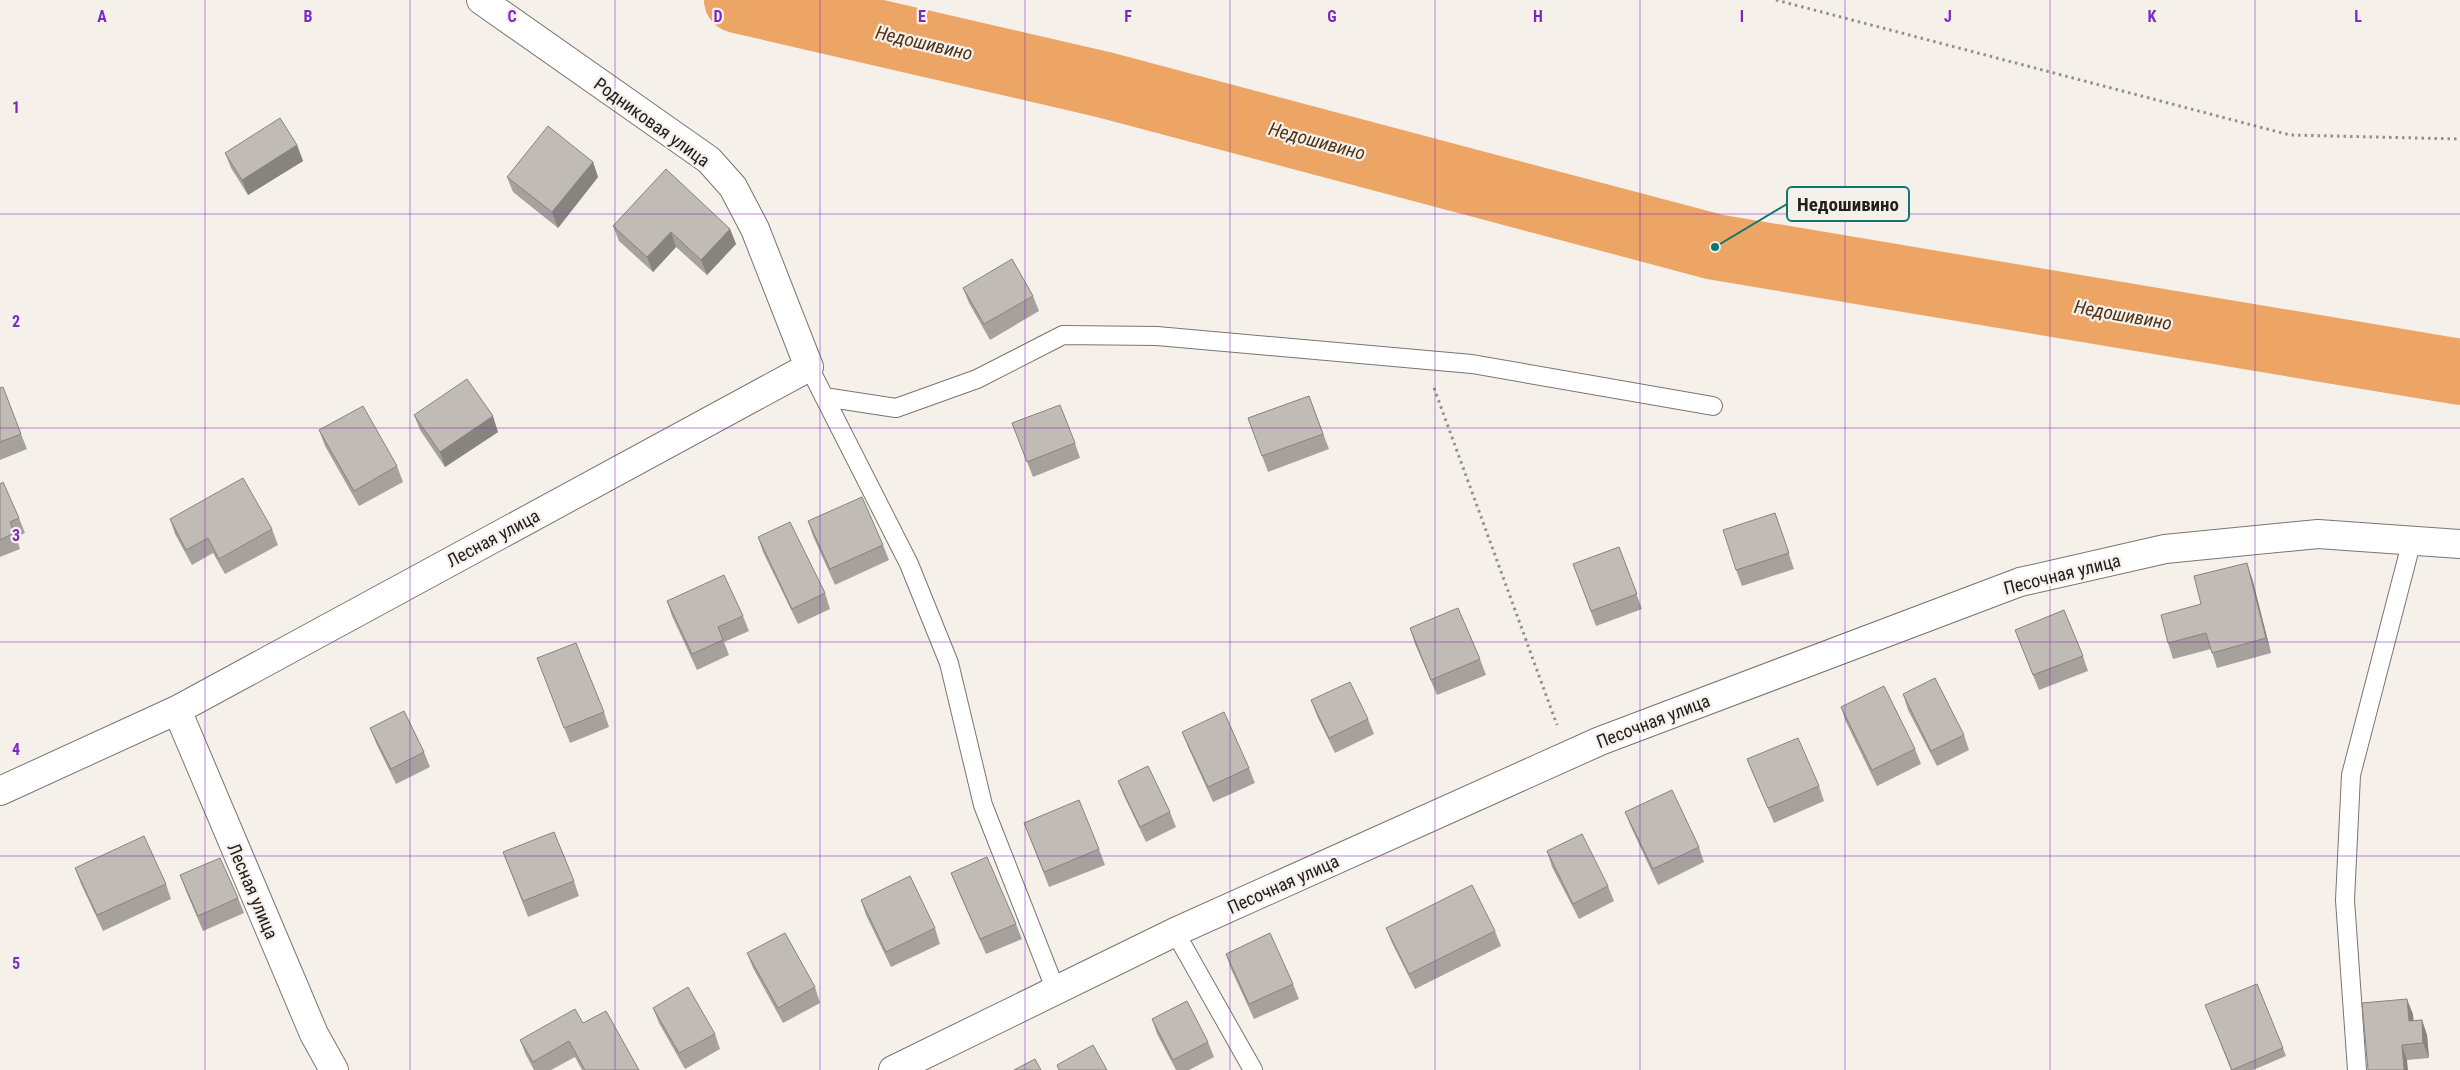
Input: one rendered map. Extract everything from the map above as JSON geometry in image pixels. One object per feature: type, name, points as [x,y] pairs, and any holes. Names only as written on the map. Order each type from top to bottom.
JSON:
[{"type":"street","name":"Родниковая улица","points":[[481,0],[709,160],[733,187],[755,229],[809,367]]},
{"type":"street","name":"Лесная улица","points":[[0,791],[177,710],[809,367]]},
{"type":"street","name":"Песочная улица","points":[[893,1070],[1175,932],[1568,755],[1610,737],[2020,582],[2165,549],[2318,534],[2460,544]]},
{"type":"street","name":"Лесная улица","points":[[177,710],[314,1034],[334,1070]]},
{"type":"lane","points":[[824,397],[896,408],[977,379],[1064,335],[1157,336],[1472,364],[1713,406]]},
{"type":"lane","points":[[809,367],[909,564],[949,663],[984,805],[1056,991]]},
{"type":"lane","points":[[2357,1070],[2344,900],[2351,775],[2412,540]]},
{"type":"lane","points":[[1175,932],[1253,1070]]},
{"type":"path","points":[[1776,0],[2290,135],[2460,139]]},
{"type":"path","points":[[1423,359],[1568,755]]},
{"type":"building","points":[[280,118],[297,145],[242,180],[225,153]]},
{"type":"building","points":[[548,126],[593,162],[552,212],[507,177]]},
{"type":"building","points":[[666,169],[730,229],[701,260],[671,232],[647,257],[613,226]]},
{"type":"building","points":[[1012,259],[1033,296],[984,324],[963,288]]},
{"type":"building","points":[[467,379],[493,416],[440,452],[414,415]]},
{"type":"building","points":[[3,387],[21,434],[0,442],[0,388]]},
{"type":"building","points":[[1309,396],[1323,434],[1262,456],[1248,418]]},
{"type":"building","points":[[1060,405],[1075,443],[1027,462],[1012,423]]},
{"type":"building","points":[[363,406],[397,466],[354,491],[319,430]]},
{"type":"building","points":[[243,478],[272,529],[219,559],[208,538],[186,550],[170,519]]},
{"type":"building","points":[[3,482],[19,518],[10,522],[14,533],[0,540],[0,484]]},
{"type":"building","points":[[862,497],[883,545],[830,569],[808,521]]},
{"type":"building","points":[[1775,513],[1789,553],[1736,570],[1723,530]]},
{"type":"building","points":[[790,522],[825,593],[792,609],[758,537]]},
{"type":"building","points":[[1619,547],[1637,594],[1591,611],[1573,564]]},
{"type":"building","points":[[2247,563],[2266,638],[2212,653],[2206,633],[2168,643],[2161,615],[2201,604],[2194,576]]},
{"type":"building","points":[[724,575],[743,616],[718,627],[723,640],[692,654],[667,601]]},
{"type":"building","points":[[1458,608],[1480,659],[1431,680],[1410,628]]},
{"type":"building","points":[[2064,610],[2083,656],[2033,675],[2015,630]]},
{"type":"building","points":[[576,643],[604,712],[564,728],[537,658]]},
{"type":"building","points":[[1935,678],[1964,735],[1931,751],[1903,694]]},
{"type":"building","points":[[1350,682],[1368,719],[1329,738],[1311,700]]},
{"type":"building","points":[[1884,686],[1915,749],[1872,770],[1841,707]]},
{"type":"building","points":[[404,711],[424,752],[391,769],[370,728]]},
{"type":"building","points":[[1224,712],[1249,768],[1208,787],[1182,732]]},
{"type":"building","points":[[1798,738],[1819,786],[1768,808],[1747,759]]},
{"type":"building","points":[[1148,766],[1170,812],[1140,827],[1118,781]]},
{"type":"building","points":[[1672,790],[1699,847],[1653,869],[1625,812]]},
{"type":"building","points":[[1079,800],[1099,849],[1044,872],[1024,823]]},
{"type":"building","points":[[554,832],[574,881],[523,901],[503,852]]},
{"type":"building","points":[[1582,834],[1608,886],[1573,904],[1547,851]]},
{"type":"building","points":[[144,836],[166,884],[97,915],[75,868]]},
{"type":"building","points":[[987,857],[1016,924],[980,939],[951,873]]},
{"type":"building","points":[[220,858],[238,898],[198,916],[180,875]]},
{"type":"building","points":[[910,876],[935,928],[886,952],[861,900]]},
{"type":"building","points":[[1472,885],[1495,931],[1409,974],[1386,928]]},
{"type":"building","points":[[785,933],[815,987],[778,1008],[747,953]]},
{"type":"building","points":[[1270,933],[1293,984],[1249,1004],[1226,954]]},
{"type":"building","points":[[2257,984],[2283,1048],[2232,1070],[2205,1005]]},
{"type":"building","points":[[688,987],[715,1034],[679,1053],[653,1008]]},
{"type":"building","points":[[2407,999],[2409,1021],[2422,1020],[2423,1043],[2402,1045],[2404,1070],[2368,1070],[2362,1003]]},
{"type":"building","points":[[1187,1001],[1208,1042],[1173,1060],[1152,1019]]},
{"type":"building","points":[[575,1009],[583,1023],[606,1011],[639,1070],[585,1070],[569,1041],[533,1062],[520,1040]]},
{"type":"building","points":[[1093,1045],[1107,1070],[1059,1070],[1057,1065]]},
{"type":"building","points":[[1035,1059],[1041,1070],[1014,1070]]},
{"type":"waterway","name":"Недошивино","points":[[737,0],[1105,85],[1715,247],[2460,372]]},
{"type":"place","name":"Недошивино","points":[[1715,247]]}]
